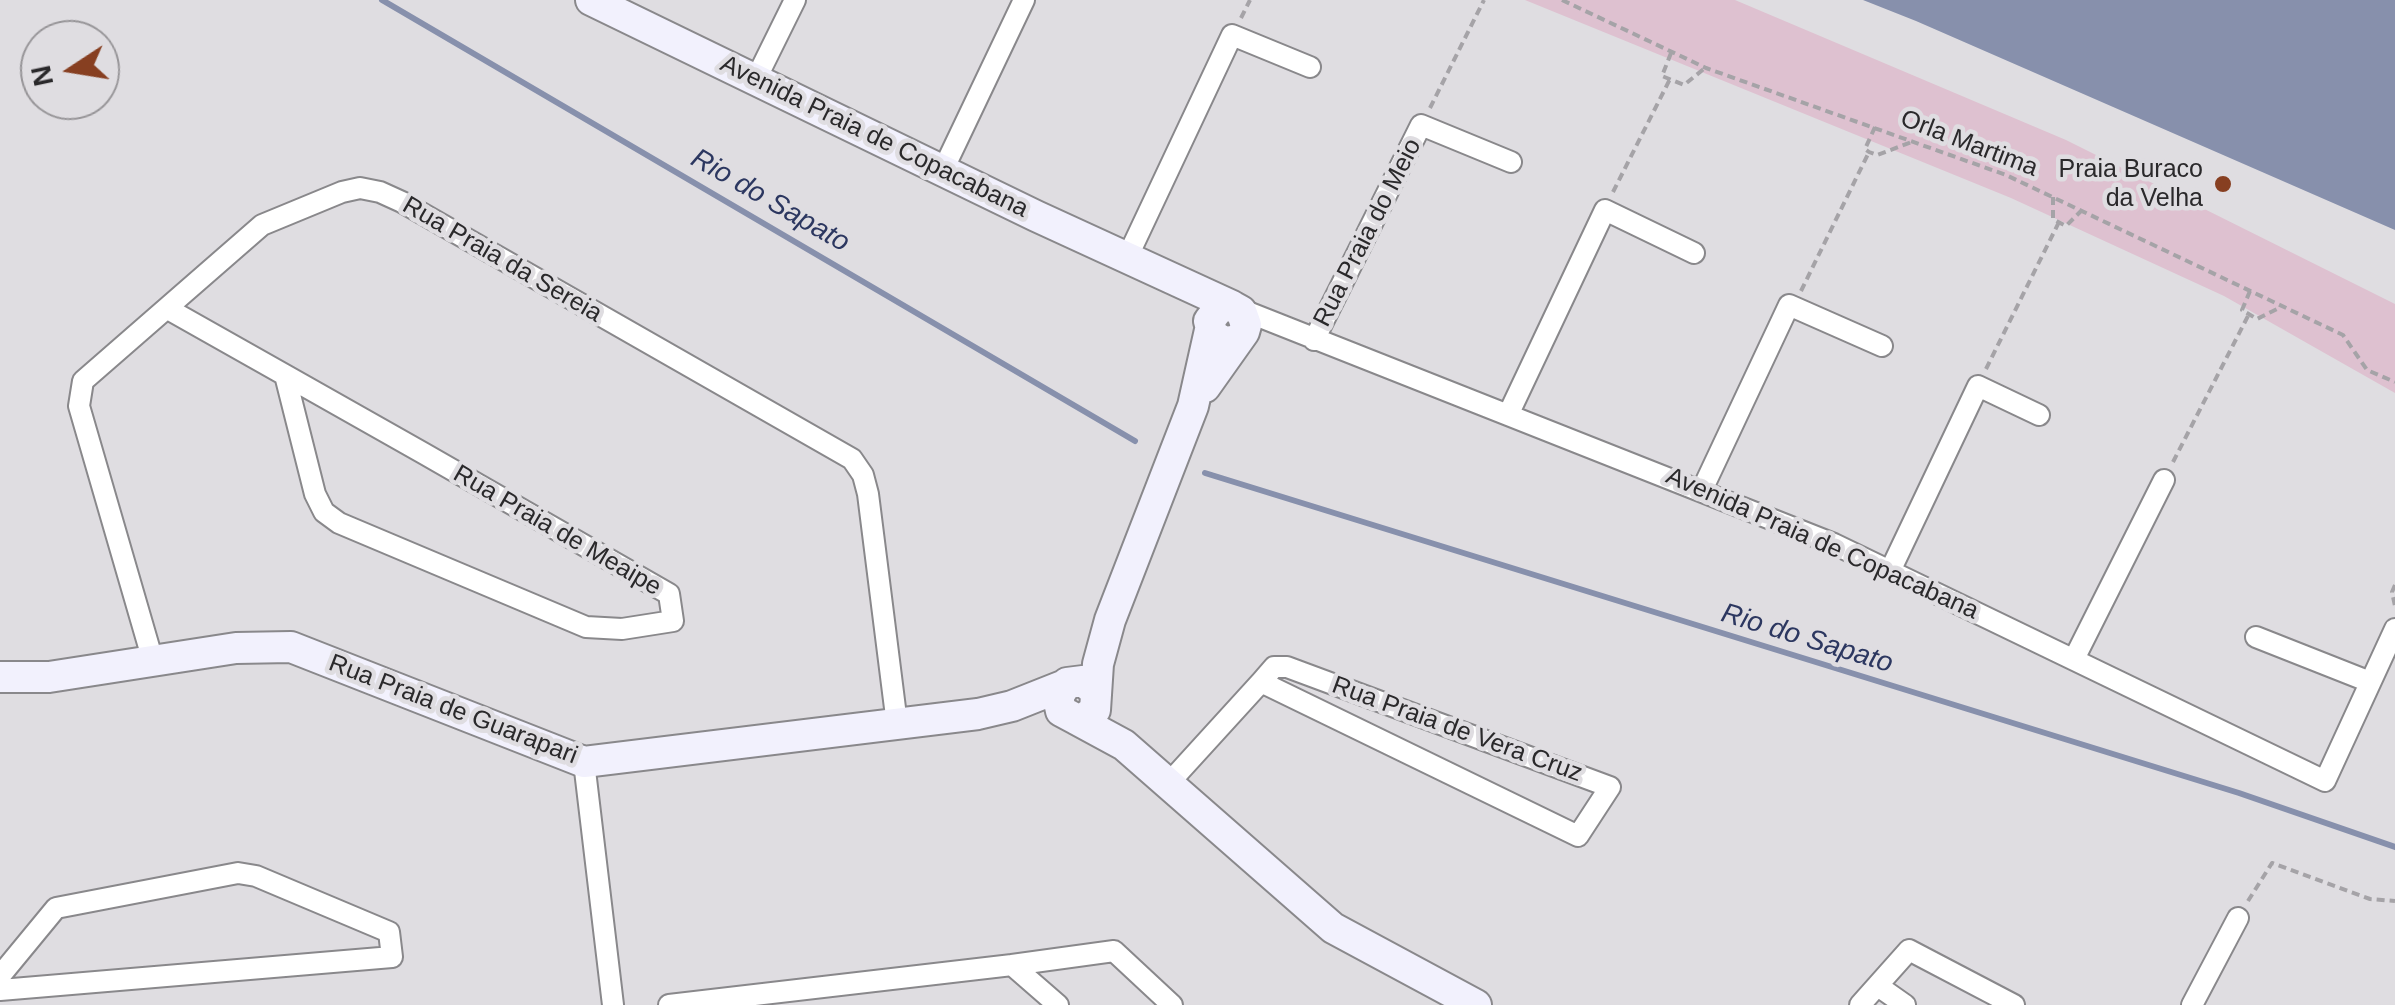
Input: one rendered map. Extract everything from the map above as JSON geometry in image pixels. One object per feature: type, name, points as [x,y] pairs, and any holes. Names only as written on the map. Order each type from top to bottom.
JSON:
[{"type":"street","name":"Avenida Praia de Copacabana","points":[[591,0],[1233,307],[1702,490],[1891,569],[2325,781],[2370,682]]},
{"type":"street","points":[[756,79],[795,0]]},
{"type":"street","points":[[943,170],[1024,0]]},
{"type":"street","points":[[1127,258],[1232,35],[1310,67]]},
{"type":"street","points":[[1422,126],[1510,162]]},
{"type":"street","name":"Rua Praia do Meio","points":[[1310,338],[1422,126]]},
{"type":"street","name":"Rua Praia da Sereia","points":[[153,661],[79,406],[83,382],[262,225],[360,188],[380,192],[852,459],[863,475],[868,494],[897,724]]},
{"type":"street","points":[[1508,415],[1604,210],[1694,253]]},
{"type":"street","name":"Avenida Praia de Copacabana","points":[[1158,272],[1224,334],[1310,338]]},
{"type":"street","points":[[1702,490],[1788,305],[1882,346]]},
{"type":"street","points":[[1074,719],[1066,716],[1058,697],[1081,689],[1088,660],[1110,620],[1224,334],[1246,325],[1241,311],[1233,307]]},
{"type":"street","name":"Rua Praia de Meaipe","points":[[168,309],[285,375],[668,594],[673,621],[622,629],[586,627],[339,523],[324,512],[315,494],[285,375]]},
{"type":"street","points":[[1891,569],[1978,386],[2039,415]]},
{"type":"street","points":[[2074,660],[2164,480]]},
{"type":"street","points":[[2256,637],[2370,682],[2395,629]]},
{"type":"street","name":"Rua Praia de Guarapari","points":[[0,692],[49,677],[236,648],[291,647],[584,762],[978,714],[1081,689],[1124,745],[1333,928],[1476,1005]]},
{"type":"street","name":"Rua Praia de Vera Cruz","points":[[1286,667],[1610,787],[1578,836],[1261,682],[1274,668],[1286,667]]},
{"type":"street","name":"Rua Praia de Guarapari","points":[[0,677],[49,677]]},
{"type":"street","points":[[1168,784],[1261,682]]},
{"type":"street","name":"Rua Praia de Guarapari","points":[[978,714],[1074,719],[1124,745]]},
{"type":"street","points":[[584,762],[613,1005]]},
{"type":"street","points":[[0,976],[56,908],[238,874],[256,876],[389,932],[392,957],[0,990]]},
{"type":"street","points":[[2192,1005],[2238,918]]},
{"type":"street","points":[[1860,1005],[1909,950],[2014,1005]]},
{"type":"street","points":[[669,1005],[1114,951],[1172,1005]]},
{"type":"street","points":[[1012,965],[1058,1005]]},
{"type":"street","points":[[1878,986],[1906,1005]]},
{"type":"path","points":[[1422,126],[1484,0]]},
{"type":"path","name":"Orla Martima","points":[[1562,0],[1706,68],[2006,175],[2053,196],[2343,335],[2367,370],[2395,382]]},
{"type":"path","points":[[1671,53],[1662,76],[1684,85],[1706,68]]},
{"type":"path","points":[[1604,210],[1670,79]]},
{"type":"path","points":[[1875,127],[1865,148],[1877,155],[1913,141]]},
{"type":"path","points":[[1788,305],[1805,286],[1869,152]]},
{"type":"path","points":[[2053,196],[2053,220],[2066,226],[2082,210]]},
{"type":"path","points":[[1978,386],[2058,222]]},
{"type":"path","points":[[2250,291],[2242,310],[2257,319],[2282,306]]},
{"type":"path","points":[[2164,480],[2249,314]]},
{"type":"path","points":[[2395,585],[2395,606]]},
{"type":"path","points":[[2238,918],[2272,863],[2370,899],[2395,901]]},
{"type":"shaded area","points":[[1525,0],[1735,0],[2066,140],[2395,304],[2395,393],[2224,296],[2011,198]]},
{"type":"water","points":[[1863,0],[2395,0],[2395,230],[1916,21]]},
{"type":"waterway","name":"Rio do Sapato","points":[[382,0],[1135,441]]},
{"type":"waterway","name":"Rio do Sapato","points":[[1205,473],[2239,793],[2395,847]]},
{"type":"place","name":"Praia Buraco da Velha","points":[[2223,184]]}]
